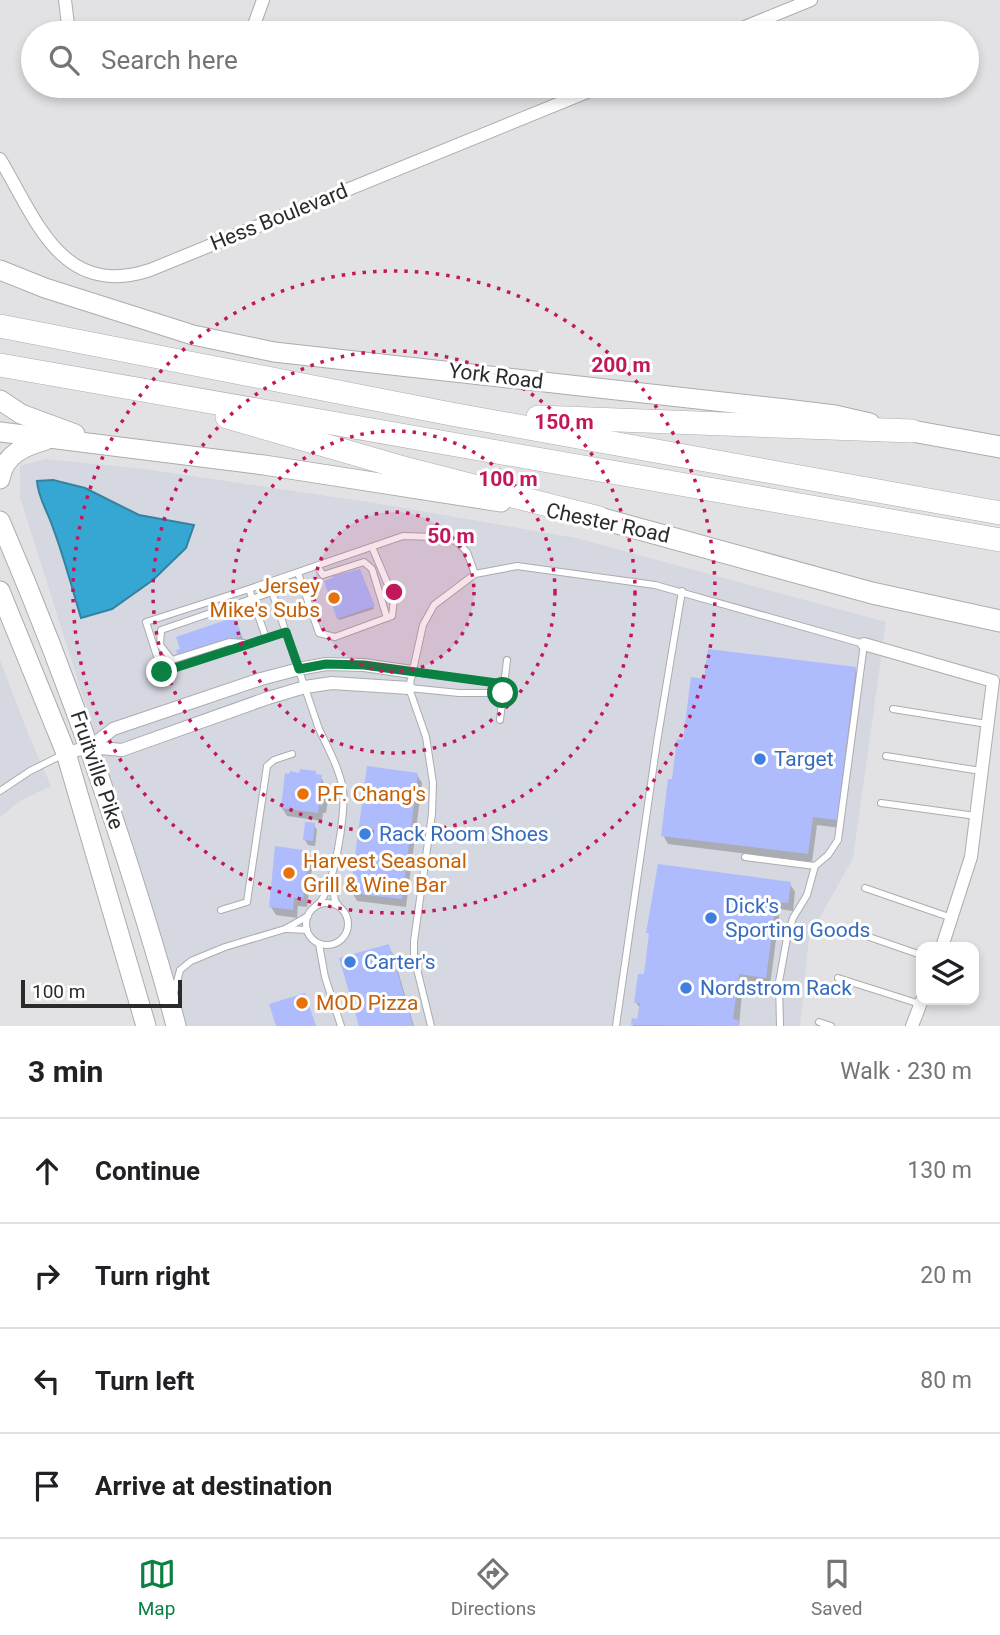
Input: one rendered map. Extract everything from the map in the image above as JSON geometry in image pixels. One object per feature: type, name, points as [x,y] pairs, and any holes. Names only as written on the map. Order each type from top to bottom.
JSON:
[{"type":"highway","points":[[0,326],[451,414],[1000,513]]},
{"type":"highway","points":[[4,366],[1000,540]]},
{"type":"highway","points":[[144,390],[254,426],[598,518]]},
{"type":"highway","points":[[451,414],[912,431]]},
{"type":"highway","name":"York Road","points":[[912,431],[1000,447]]},
{"type":"highway","name":"Chester Road","points":[[598,518],[872,593],[1000,621]]},
{"type":"main road","name":"York Road","points":[[0,270],[45,289],[193,335],[274,352],[823,414],[912,431]]},
{"type":"main road","points":[[0,278],[21,279]]},
{"type":"main road","points":[[0,400],[21,414],[65,431],[128,448]]},
{"type":"main road","name":"Chester Road","points":[[0,432],[264,465],[598,518]]},
{"type":"main road","points":[[0,479],[10,458],[24,446],[51,439]]},
{"type":"main road","name":"Fruitville Pike","points":[[0,521],[35,602],[90,747],[140,900],[176,1026]]},
{"type":"main road","name":"Fruitville Pike","points":[[0,591],[66,753],[146,1026]]},
{"type":"street","points":[[65,0],[68,21]]},
{"type":"street","points":[[255,21],[263,0]]},
{"type":"street","points":[[759,21],[811,0]]},
{"type":"street","name":"Hess Boulevard","points":[[0,159],[58,253],[84,272],[104,277],[125,277],[150,271],[573,98]]},
{"type":"street","points":[[864,644],[993,681],[971,857],[944,942]]},
{"type":"street","points":[[90,747],[113,729],[261,679],[299,669],[326,664],[364,665],[412,672]]},
{"type":"street","points":[[66,753],[90,747],[122,750],[305,687],[332,683],[409,688]]},
{"type":"street","points":[[912,1026],[920,1005]]},
{"type":"lane","points":[[286,632],[162,672],[146,622],[403,536],[436,537],[456,541],[467,552],[475,574]]},
{"type":"lane","points":[[298,573],[319,634],[335,637],[392,616],[394,599],[372,547]]},
{"type":"lane","points":[[317,566],[324,575],[364,562],[372,569],[387,618]]},
{"type":"lane","points":[[431,1026],[414,957],[414,941],[432,814],[433,783],[426,737],[409,688],[423,625],[434,606],[475,574],[517,566],[682,591],[864,644],[838,840],[828,855],[814,866],[807,895],[793,918],[779,982],[780,1026]]},
{"type":"lane","points":[[171,1005],[180,970],[197,958],[285,929],[308,916],[326,897],[332,880],[343,809],[343,789],[269,583]]},
{"type":"lane","points":[[249,589],[266,638]]},
{"type":"lane","points":[[616,1026],[682,591]]},
{"type":"lane","points":[[249,643],[229,642],[172,660],[160,645],[161,630],[272,592]]},
{"type":"lane","points":[[500,720],[507,660]]},
{"type":"lane","points":[[412,672],[504,684]]},
{"type":"lane","points":[[409,688],[459,693],[503,693]]},
{"type":"lane","points":[[893,709],[989,724]]},
{"type":"lane","points":[[0,791],[30,771],[66,753]]},
{"type":"lane","points":[[220,910],[247,902],[267,766],[274,760],[292,754]]},
{"type":"lane","points":[[886,757],[981,771]]},
{"type":"lane","points":[[881,803],[976,816]]},
{"type":"lane","points":[[745,857],[814,866]]},
{"type":"lane","points":[[323,965],[328,949],[345,936],[348,930],[347,916],[335,901],[332,880]]},
{"type":"lane","points":[[865,888],[952,918]]},
{"type":"lane","points":[[317,905],[328,903],[338,906]]},
{"type":"lane","points":[[308,916],[307,930],[310,936],[319,943],[334,944]]},
{"type":"lane","points":[[285,929],[307,930]]},
{"type":"lane","points":[[852,931],[916,953]]},
{"type":"lane","points":[[319,943],[341,1026]]},
{"type":"lane","points":[[838,978],[916,1001]]},
{"type":"lane","points":[[820,1022],[831,1026]]},
{"type":"shaded area","points":[[45,459],[144,469],[375,503],[576,538],[886,622],[853,858],[809,937],[800,1026],[184,1026],[151,912],[20,497],[20,466]]},
{"type":"shaded area","points":[[0,660],[51,786],[20,801],[0,817]]},
{"type":"water","points":[[53,480],[85,488],[139,515],[194,525],[186,548],[153,580],[112,609],[81,618],[61,550],[38,487],[37,481]]},
{"type":"building","points":[[360,569],[375,606],[337,619],[324,581],[333,578],[332,576]]},
{"type":"building","points":[[235,617],[242,636],[178,657],[176,650],[180,649],[176,637]]},
{"type":"building","name":"Target","points":[[708,649],[856,667],[837,820],[813,817],[808,854],[661,836],[668,779],[672,779],[677,739],[683,740],[691,677],[704,679]]},
{"type":"building","points":[[367,766],[418,773],[402,899],[350,893]]},
{"type":"building","name":"P.F. Chang's","points":[[300,769],[316,771],[316,774],[322,775],[321,783],[325,783],[322,806],[319,805],[318,813],[281,808],[285,773],[299,773]]},
{"type":"building","points":[[305,822],[315,823],[313,841],[303,840]]},
{"type":"building","name":"Harvest Seasonal Grill & Wine Bar","points":[[275,846],[310,851],[303,899],[294,898],[293,910],[269,907]]},
{"type":"building","name":"Dick's Sporting Goods","points":[[658,864],[791,882],[788,903],[776,902],[766,978],[739,974],[733,1019],[738,1020],[739,1026],[631,1025],[632,1018],[637,1019],[640,1003],[634,1003],[638,974],[644,974],[649,933],[646,933]]},
{"type":"building","points":[[389,944],[413,1026],[359,1026],[339,958]]},
{"type":"building","points":[[305,993],[316,1026],[276,1026],[269,1004]]},
{"type":"place","name":"Jersey Mike's Subs","points":[[334,598]]},
{"type":"place","name":"Target","points":[[760,759]]},
{"type":"place","name":"P.F. Chang's","points":[[303,794]]},
{"type":"place","name":"Rack Room Shoes","points":[[365,834]]},
{"type":"place","name":"Harvest Seasonal Grill & Wine Bar","points":[[289,873]]},
{"type":"place","name":"Dick's Sporting Goods","points":[[711,918]]},
{"type":"place","name":"Carter's","points":[[350,962]]},
{"type":"place","name":"Nordstrom Rack","points":[[686,988]]},
{"type":"place","name":"MOD Pizza","points":[[302,1003]]},
{"type":"route","points":[[162,672],[286,632],[299,669],[326,664],[364,665],[504,684],[503,693]]}]
